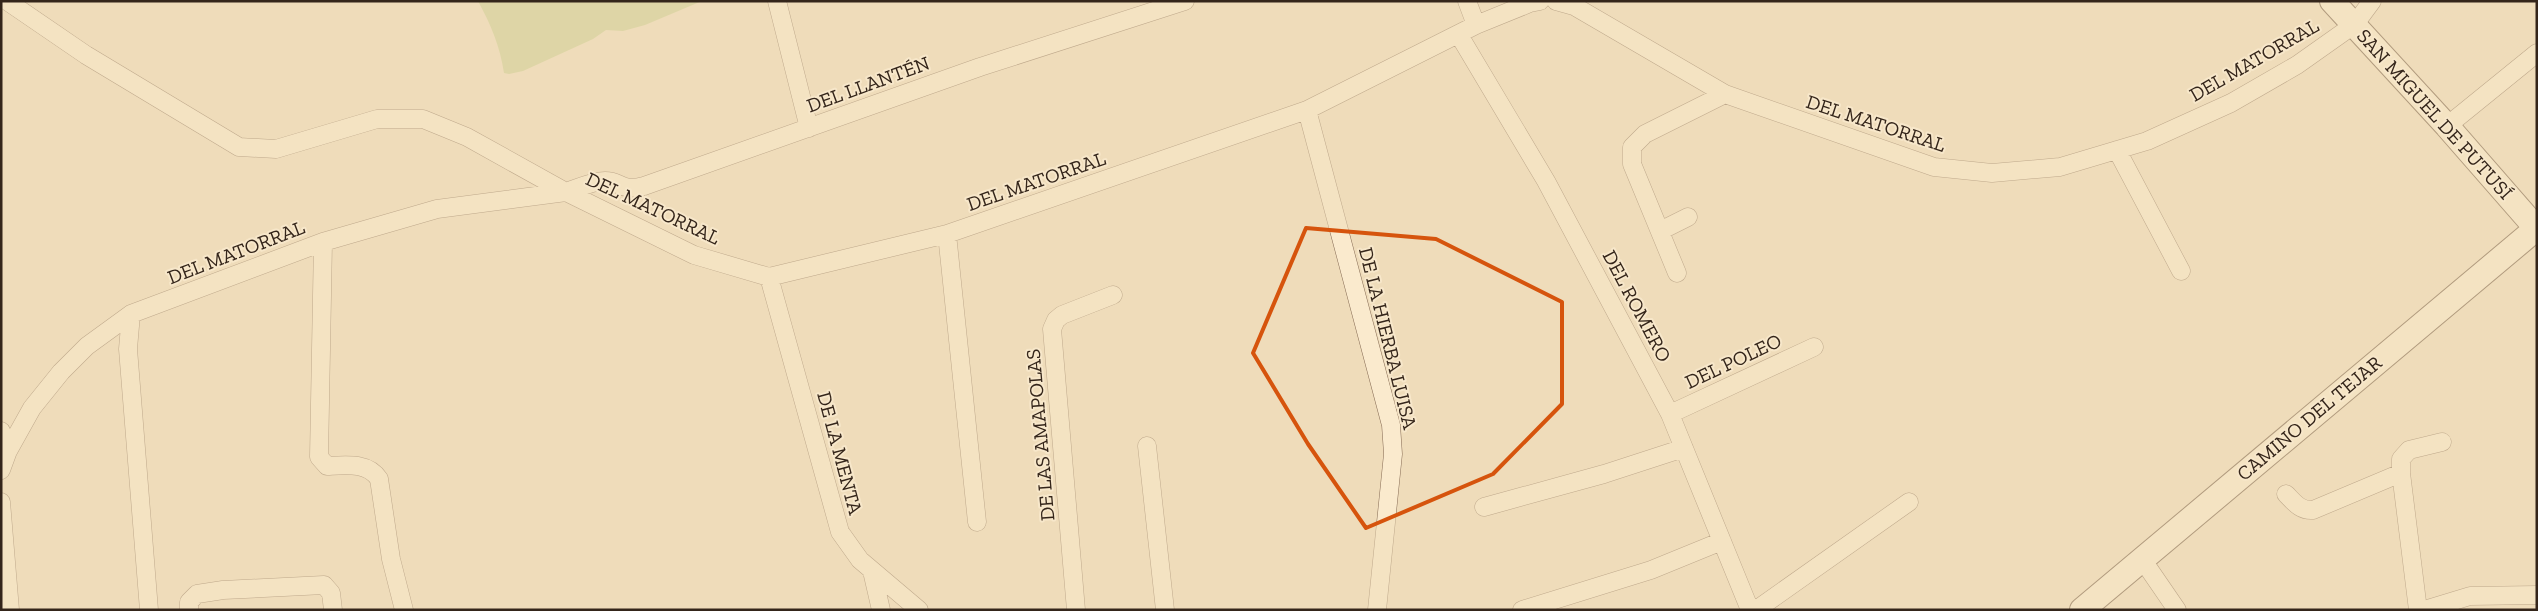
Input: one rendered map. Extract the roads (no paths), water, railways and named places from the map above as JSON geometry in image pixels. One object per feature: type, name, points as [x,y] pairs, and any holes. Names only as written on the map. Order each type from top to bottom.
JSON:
[{"type":"street","points":[[7,1],[86,55],[239,147],[276,149],[377,118],[424,120],[467,137],[566,192]]},
{"type":"street","points":[[777,1],[809,128]]},
{"type":"street","name":"DEL LLANTÉN","points":[[566,192],[605,181],[623,188],[632,189],[644,186],[980,67],[1185,1]]},
{"type":"street","points":[[1467,1],[1476,25]]},
{"type":"street","name":"DEL MATORRAL","points":[[1,470],[8,451],[32,408],[60,372],[87,346],[131,314],[324,242],[437,209],[566,192],[694,254],[769,277],[947,234],[1307,110],[1476,25],[1530,3],[1540,1]]},
{"type":"street","name":"DEL MATORRAL","points":[[1556,1],[1574,6],[1725,94],[1934,168],[1992,173],[2050,168],[2117,150],[2147,141],[2232,103],[2297,65],[2355,24],[2372,1]]},
{"type":"street","name":"SAN MIGUEL DE PUTUSÍ","points":[[2332,1],[2447,126],[2536,229]]},
{"type":"street","name":"DEL ROMERO","points":[[1459,35],[1546,181],[1670,414],[1750,610]]},
{"type":"street","points":[[2447,126],[2537,53]]},
{"type":"street","points":[[1677,273],[1632,164],[1632,147],[1645,134],[1725,94]]},
{"type":"street","name":"DE LA HIERBA LUISA","points":[[1307,110],[1391,425],[1393,454],[1376,610]]},
{"type":"street","points":[[2117,150],[2181,272]]},
{"type":"street","points":[[1660,231],[1688,217]]},
{"type":"street","name":"CAMINO DEL TEJAR","points":[[2082,610],[2536,229]]},
{"type":"street","points":[[947,234],[977,522]]},
{"type":"street","points":[[324,242],[319,458],[328,466],[364,466],[374,472],[379,479],[391,559],[404,610]]},
{"type":"street","name":"DE LA MENTA","points":[[769,277],[840,532],[860,560],[919,610]]},
{"type":"street","name":"DE LAS AMAPOLAS","points":[[1076,610],[1052,329],[1056,320],[1062,316],[1113,295]]},
{"type":"street","points":[[131,314],[128,349],[149,610]]},
{"type":"street","name":"DEL POLEO","points":[[1670,414],[1814,347]]},
{"type":"street","points":[[1,431],[8,451]]},
{"type":"street","points":[[2418,610],[2401,473],[2403,454],[2409,450],[2442,442]]},
{"type":"street","points":[[1147,446],[1165,610]]},
{"type":"street","points":[[1484,507],[1604,474],[1684,448]]},
{"type":"street","points":[[2286,494],[2300,508],[2313,510],[2401,473]]},
{"type":"street","points":[[1,502],[10,610]]},
{"type":"street","points":[[1756,610],[1909,502]]},
{"type":"street","points":[[1522,610],[1651,570],[1722,541]]},
{"type":"street","points":[[2142,559],[2177,610]]},
{"type":"street","points":[[872,571],[881,610]]},
{"type":"street","points":[[189,610],[189,602],[197,594],[223,590],[324,585],[331,593],[333,610]]},
{"type":"street","points":[[2424,610],[2470,596],[2537,595]]}]
